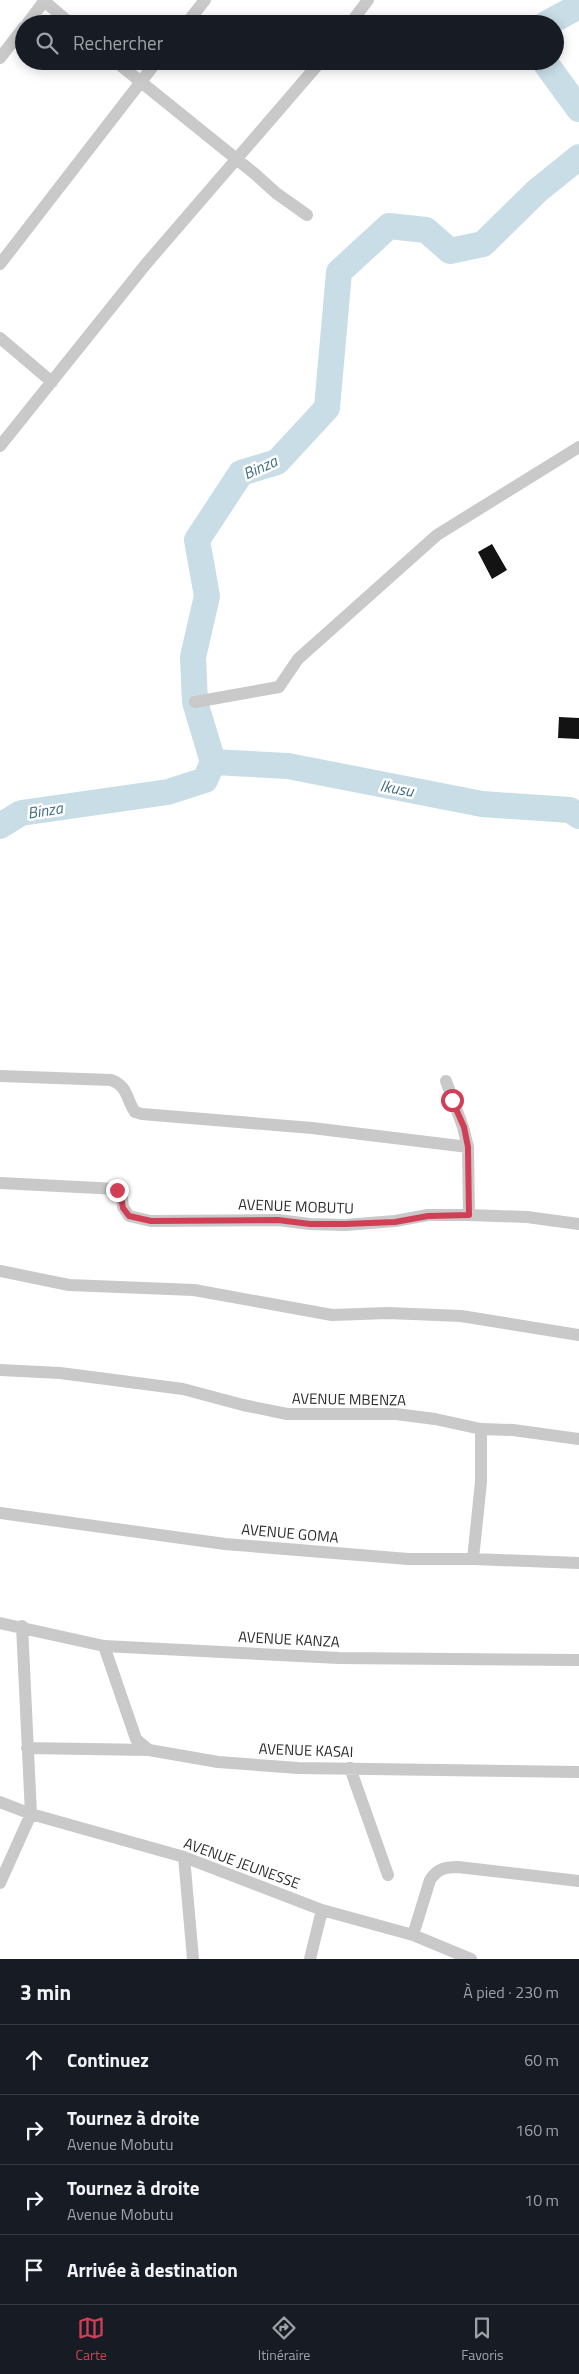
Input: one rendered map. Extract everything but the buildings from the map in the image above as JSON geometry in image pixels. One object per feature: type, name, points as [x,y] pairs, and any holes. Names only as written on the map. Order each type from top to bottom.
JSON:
[{"type":"street","points":[[33,15],[44,0],[60,15]]},
{"type":"street","points":[[193,15],[205,0]]},
{"type":"street","points":[[357,15],[368,0]]},
{"type":"street","points":[[0,58],[15,39]]},
{"type":"street","points":[[126,70],[276,193],[307,215]]},
{"type":"street","points":[[0,264],[150,70]]},
{"type":"street","points":[[0,446],[146,264],[313,70]]},
{"type":"street","points":[[0,338],[52,382]]},
{"type":"street","points":[[194,702],[279,687],[298,660],[438,536],[579,447]]},
{"type":"street","points":[[0,1076],[111,1080],[120,1083],[126,1089],[135,1112],[142,1114],[312,1128],[468,1147]]},
{"type":"street","points":[[446,1081],[468,1147],[469,1215]]},
{"type":"street","name":"AVENUE MOBUTU","points":[[0,1182],[117,1190],[120,1191],[123,1208],[129,1216],[151,1221],[278,1220],[310,1224],[345,1224],[395,1222],[428,1216],[469,1215],[527,1217],[579,1224]]},
{"type":"street","points":[[0,1271],[69,1285],[194,1290],[332,1315],[388,1313],[462,1316],[579,1335]]},
{"type":"street","name":"AVENUE MBENZA","points":[[0,1370],[60,1373],[183,1390],[243,1406],[287,1414],[396,1414],[435,1419],[481,1429],[513,1430],[579,1439]]},
{"type":"street","points":[[473,1558],[481,1482],[481,1429]]},
{"type":"street","name":"AVENUE GOMA","points":[[0,1513],[225,1544],[408,1559],[473,1558],[579,1563]]},
{"type":"street","name":"AVENUE KANZA","points":[[0,1623],[22,1626],[104,1646],[339,1658],[579,1660]]},
{"type":"street","points":[[0,1883],[31,1814],[22,1626]]},
{"type":"street","points":[[104,1646],[136,1739],[149,1750]]},
{"type":"street","name":"AVENUE KASAI","points":[[27,1748],[149,1750],[218,1762],[298,1768],[579,1772]]},
{"type":"street","points":[[350,1768],[388,1875]]},
{"type":"street","name":"AVENUE JEUNESSE","points":[[0,1802],[31,1814],[184,1857],[322,1910],[413,1936],[445,1954],[471,1959]]},
{"type":"street","points":[[184,1857],[194,1959]]},
{"type":"street","points":[[413,1936],[430,1880],[435,1872],[446,1868],[458,1867],[579,1882]]},
{"type":"street","points":[[310,1959],[322,1910]]},
{"type":"waterway","name":"Binza","points":[[562,15],[579,6]]},
{"type":"waterway","name":"Binza","points":[[551,70],[579,109]]},
{"type":"waterway","name":"Binza","points":[[0,826],[21,813],[168,792],[205,780],[213,762],[195,702],[193,657],[207,596],[197,540],[241,473],[277,462],[327,408],[339,272],[389,226],[426,230],[450,251],[483,244],[537,191],[579,157]]},
{"type":"waterway","name":"Ikusu","points":[[213,762],[288,766],[482,804],[570,810],[579,816]]},
{"type":"route","points":[[117,1190],[122,1195],[123,1208],[129,1216],[151,1221],[278,1220],[310,1224],[345,1224],[395,1222],[428,1216],[469,1215],[468,1147],[464,1127],[452,1100]]}]
